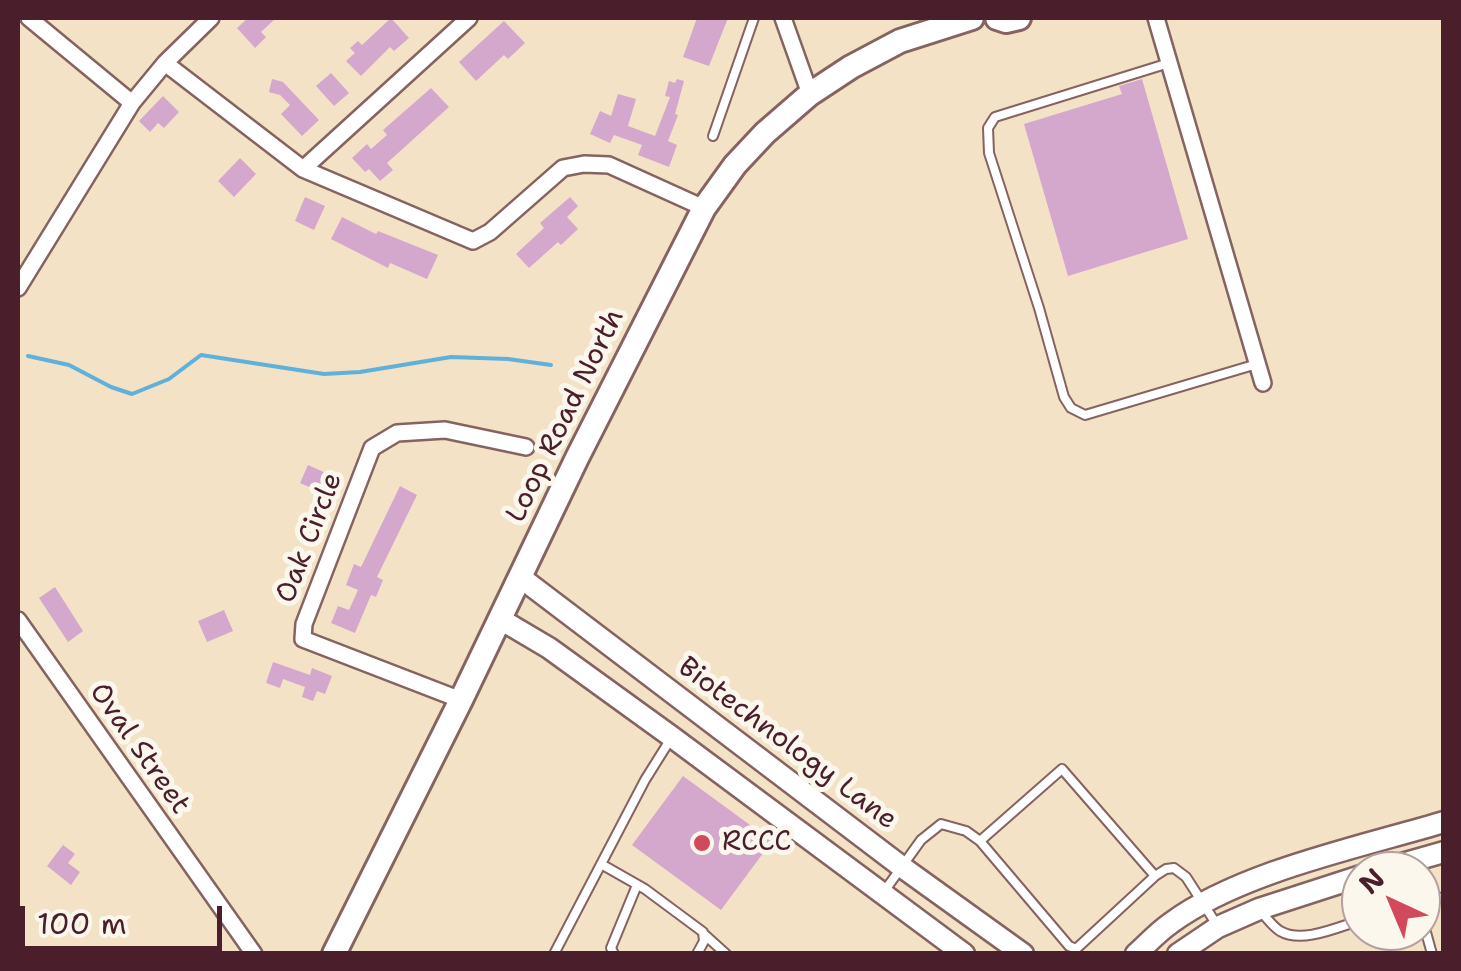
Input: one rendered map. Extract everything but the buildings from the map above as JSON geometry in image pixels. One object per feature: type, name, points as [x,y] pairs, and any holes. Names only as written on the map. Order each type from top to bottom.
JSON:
[{"type":"main road","name":"Loop Road North","points":[[334,954],[704,208],[735,165],[810,94],[850,66],[900,41],[972,18]]},
{"type":"main road","points":[[997,18],[1019,18]]},
{"type":"street","points":[[29,18],[132,103]]},
{"type":"street","points":[[18,288],[132,103],[165,63],[212,18]]},
{"type":"street","points":[[303,169],[470,18]]},
{"type":"street","points":[[783,18],[810,94]]},
{"type":"street","points":[[1156,18],[1262,383]]},
{"type":"street","points":[[165,63],[303,169],[473,241],[490,232],[563,168],[584,164],[609,166],[704,208]]},
{"type":"street","name":"Oak Circle","points":[[461,700],[303,639],[304,624],[372,448],[398,433],[445,430],[526,447]]},
{"type":"street","name":"Biotechnology Lane","points":[[520,577],[1023,954]]},
{"type":"street","points":[[500,619],[548,648],[672,737],[964,954]]},
{"type":"street","name":"Oval Street","points":[[18,620],[254,954]]},
{"type":"street","points":[[1136,954],[1171,923],[1203,904],[1282,870],[1444,822]]},
{"type":"street","points":[[1397,836],[1401,851]]},
{"type":"street","points":[[1178,954],[1218,926],[1341,883]]},
{"type":"lane","points":[[712,136],[754,18]]},
{"type":"lane","points":[[1169,64],[995,117],[988,128],[989,153],[1070,408],[1085,414],[1257,364]]},
{"type":"lane","points":[[554,954],[645,780],[672,737]]},
{"type":"lane","points":[[980,841],[1062,769],[1155,876]]},
{"type":"lane","points":[[883,894],[921,840],[941,824],[966,831],[980,841],[1069,946],[1076,949],[1166,869],[1174,868],[1186,877],[1218,926]]},
{"type":"lane","points":[[600,864],[684,916],[726,954]]},
{"type":"lane","points":[[614,954],[612,948],[637,885]]},
{"type":"lane","points":[[1260,909],[1275,928],[1298,936],[1341,925]]},
{"type":"lane","points":[[697,954],[705,936]]},
{"type":"waterway","points":[[28,356],[69,365],[132,394],[169,379],[201,355],[324,374],[451,357],[551,365]]},
{"type":"place","name":"RCCC","points":[[702,843]]}]
